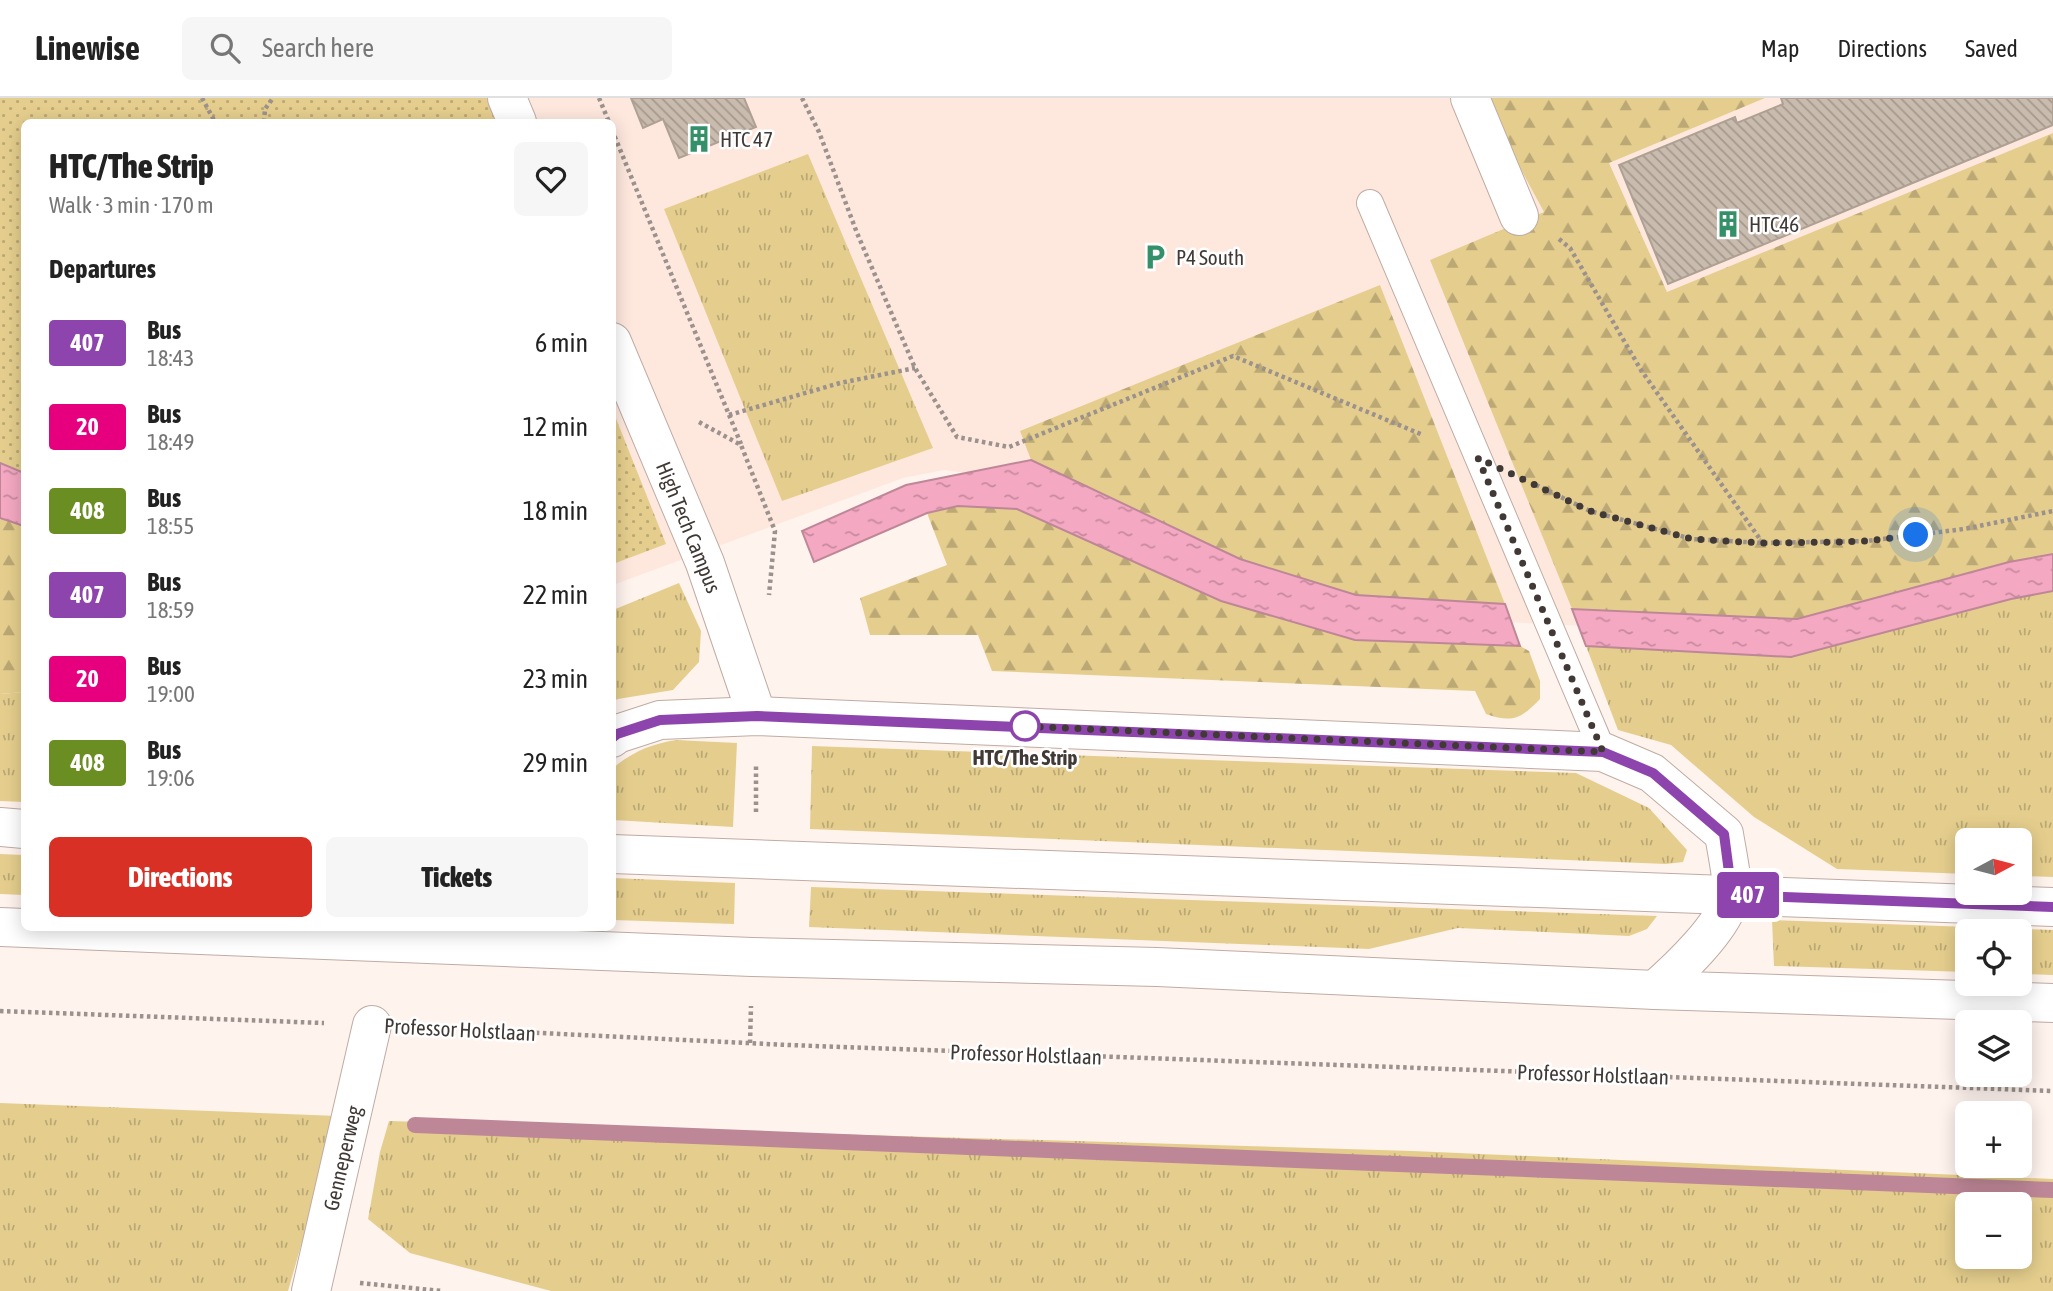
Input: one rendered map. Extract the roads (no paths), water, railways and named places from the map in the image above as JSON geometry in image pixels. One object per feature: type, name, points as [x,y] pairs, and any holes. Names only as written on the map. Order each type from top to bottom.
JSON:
[{"type":"main road","points":[[507,98],[516,119]]},
{"type":"main road","points":[[1470,98],[1519,216]]},
{"type":"main road","name":"High Tech Campus","points":[[616,352],[705,563],[757,716]]},
{"type":"main road","points":[[616,735],[660,720],[757,716],[1603,752],[1653,773],[1724,834],[1732,895],[1720,919],[1687,962],[1656,989]]},
{"type":"main road","points":[[0,827],[21,828]]},
{"type":"main road","points":[[616,854],[2053,907]]},
{"type":"main road","points":[[0,927],[21,927]]},
{"type":"main road","points":[[198,931],[496,937],[752,957],[1157,967],[2053,1003]]},
{"type":"main road","name":"Genneperweg","points":[[313,1285],[372,1025]]},
{"type":"lane","points":[[1370,203],[1603,752]]},
{"type":"water","points":[[1031,460],[1240,559],[1356,595],[1505,604],[1520,646],[1355,640],[1221,601],[1017,509],[958,506],[927,513],[814,562],[802,531],[906,485]]},
{"type":"water","points":[[0,463],[21,472],[21,525],[0,518]]},
{"type":"water","points":[[2053,554],[2053,591],[2011,599],[1791,657],[1586,646],[1572,609],[1797,619],[2009,562]]},
{"type":"waterway","points":[[415,1125],[2053,1190]]},
{"type":"place","name":"HTC 47","points":[[699,139]]},
{"type":"place","name":"HTC46","points":[[1728,224]]},
{"type":"place","name":"P4 South","points":[[1155,257]]},
{"type":"place","name":"HTC/The Strip","points":[[1025,726]]}]
